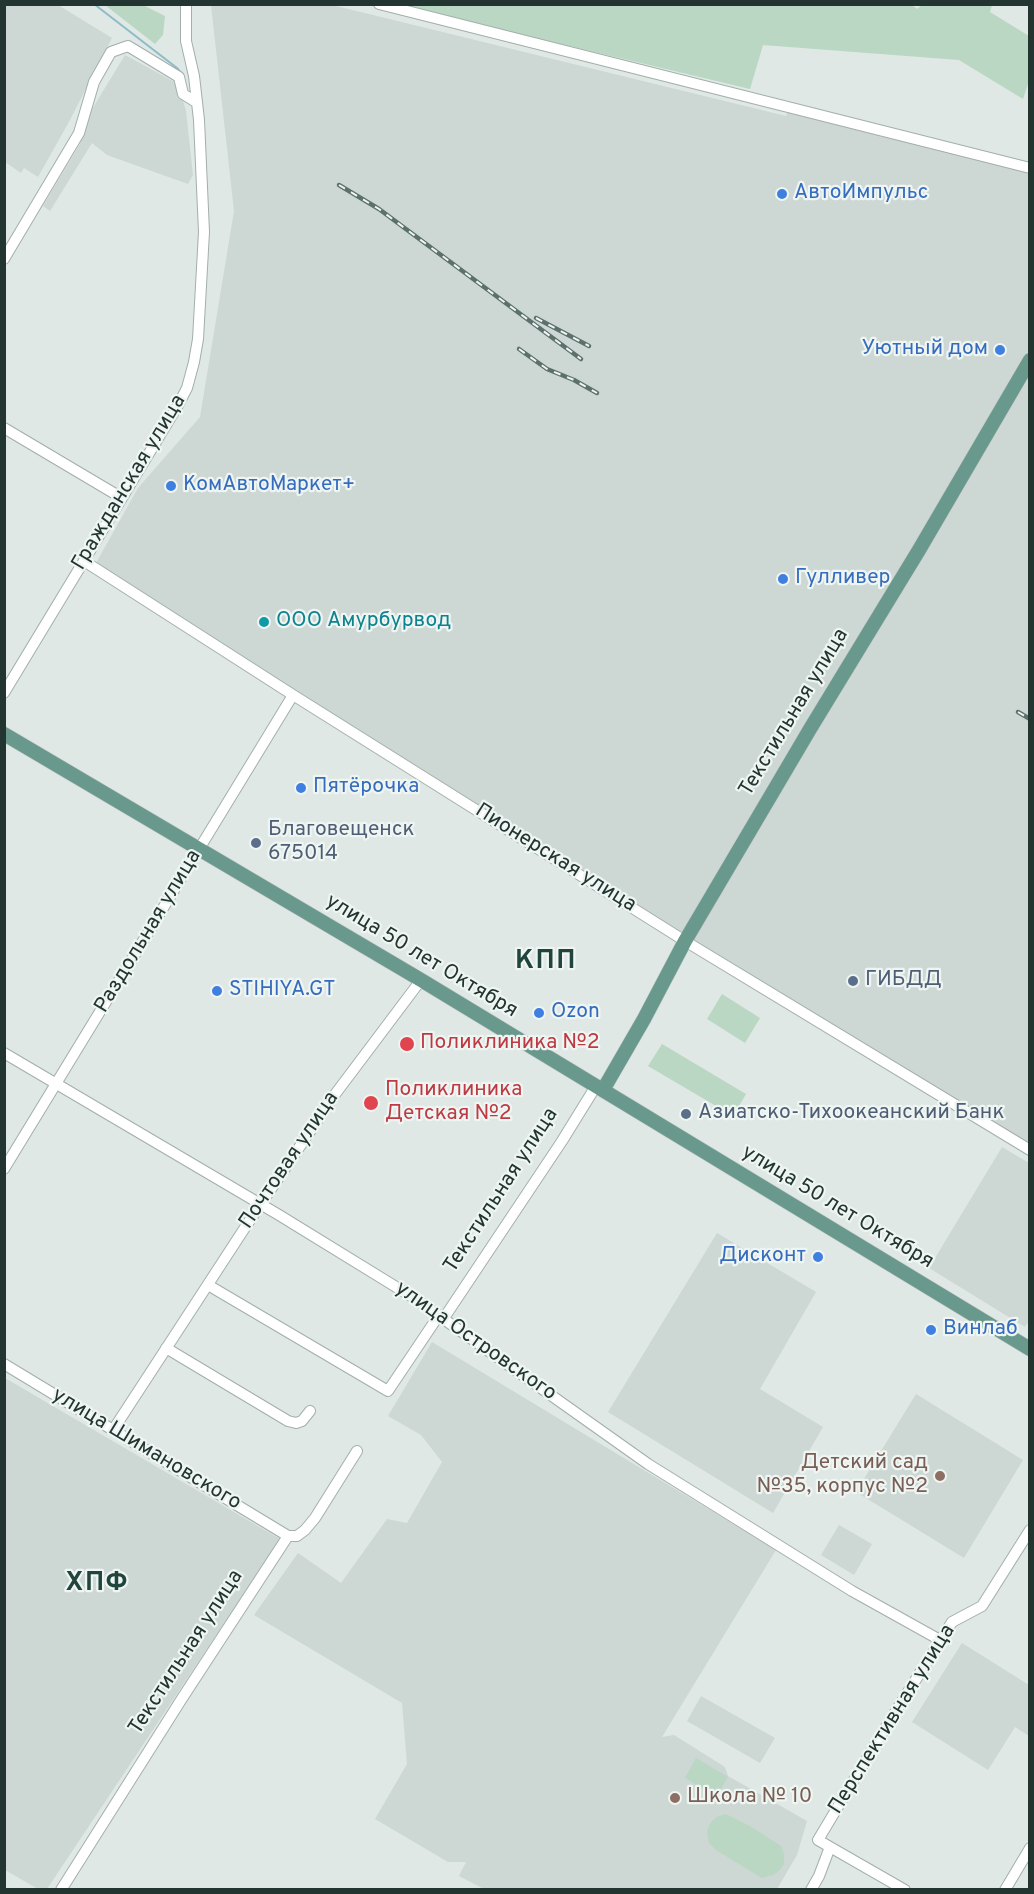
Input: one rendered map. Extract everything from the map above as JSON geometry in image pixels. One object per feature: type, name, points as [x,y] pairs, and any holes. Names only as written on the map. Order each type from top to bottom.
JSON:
[{"type":"main road","name":"Текстильная улица","points":[[599,1088],[644,1019],[685,941],[814,721],[919,550],[1029,360]]},
{"type":"main road","name":"улица 50 лет Октября","points":[[4,734],[421,980],[1029,1349]]},
{"type":"street","name":"Гражданская улица","points":[[4,693],[177,407],[187,387],[194,362],[198,339],[204,232],[199,120],[194,76],[186,41],[186,4]]},
{"type":"street","points":[[379,4],[1029,168]]},
{"type":"street","points":[[4,258],[79,134],[94,82],[111,52],[128,46],[179,77],[183,94],[196,102]]},
{"type":"street","points":[[4,428],[122,498]]},
{"type":"street","name":"Пионерская улица","points":[[84,561],[685,941],[1029,1150]]},
{"type":"street","name":"Раздольная улица","points":[[4,1169],[293,695]]},
{"type":"street","name":"Почтовая улица","points":[[113,1430],[336,1093],[421,980]]},
{"type":"street","name":"улица Островского","points":[[4,1053],[343,1254],[442,1316],[648,1464],[852,1592],[940,1640]]},
{"type":"street","name":"Текстильная улица","points":[[208,1285],[388,1391],[599,1088]]},
{"type":"street","points":[[166,1348],[288,1420],[296,1423],[302,1421],[310,1412]]},
{"type":"street","name":"улица Шимановского","points":[[4,1364],[288,1536]]},
{"type":"street","name":"Текстильная улица","points":[[61,1890],[288,1536],[297,1536],[315,1518],[357,1451]]},
{"type":"street","name":"Перспективная улица","points":[[830,1847],[818,1840],[940,1640],[952,1622],[982,1606],[1029,1530]]},
{"type":"street","points":[[811,1890],[830,1847],[905,1890]]},
{"type":"street","points":[[1005,1890],[1029,1848]]},
{"type":"shaded area","points":[[4,5],[58,5],[112,38],[38,177],[24,168],[21,173],[5,162]]},
{"type":"shaded area","points":[[211,5],[332,5],[786,116],[788,111],[1029,171],[1029,1150],[378,748],[96,563],[138,488],[200,417],[234,211]]},
{"type":"shaded area","points":[[125,55],[178,84],[186,111],[193,175],[188,184],[107,155],[92,143],[50,211],[43,206],[80,144],[83,124]]},
{"type":"shaded area","points":[[1002,1147],[1029,1163],[1030,1319],[1025,1327],[929,1268]]},
{"type":"shaded area","points":[[717,1233],[816,1292],[760,1389],[823,1427],[773,1513],[608,1412]]},
{"type":"shaded area","points":[[432,1342],[776,1550],[662,1737],[674,1735],[725,1767],[728,1776],[807,1821],[797,1855],[777,1889],[484,1889],[459,1876],[466,1862],[448,1862],[375,1819],[407,1764],[402,1703],[254,1615],[298,1553],[341,1583],[387,1519],[407,1523],[442,1462],[421,1435],[388,1416]]},
{"type":"shaded area","points":[[5,1378],[280,1539],[47,1889],[38,1889],[5,1870]]},
{"type":"shaded area","name":"Детский сад №35, корпус №2","points":[[916,1394],[1023,1460],[964,1558],[856,1492]]},
{"type":"shaded area","points":[[839,1525],[872,1544],[854,1575],[821,1555]]},
{"type":"shaded area","points":[[962,1643],[1029,1685],[1029,1736],[1015,1727],[988,1770],[912,1722]]},
{"type":"shaded area","points":[[701,1696],[775,1738],[760,1763],[687,1721]]},
{"type":"green space","points":[[910,4],[917,9],[922,5],[992,5],[990,12],[1029,36],[1029,81],[1023,99],[959,60],[763,45],[750,89],[397,5]]},
{"type":"green space","points":[[105,5],[143,5],[165,16],[163,35],[155,44]]},
{"type":"green space","points":[[722,994],[760,1018],[745,1043],[707,1019]]},
{"type":"green space","points":[[662,1044],[746,1094],[733,1116],[648,1066]]},
{"type":"green space","points":[[696,1758],[728,1777],[716,1797],[685,1778]]},
{"type":"green space","points":[[726,1814],[781,1846],[784,1864],[779,1871],[762,1878],[716,1850],[709,1843],[707,1831],[710,1824],[716,1817]]},
{"type":"waterway","points":[[94,4],[182,74]]},
{"type":"railway","points":[[339,185],[379,209],[581,359]]},
{"type":"railway","points":[[536,318],[589,346]]},
{"type":"railway","points":[[519,349],[547,369],[597,393]]},
{"type":"railway","points":[[1018,712],[1030,719]]},
{"type":"place","name":"АвтоИмпульс","points":[[782,194]]},
{"type":"place","name":"Уютный дом","points":[[1000,350]]},
{"type":"place","name":"КомАвтоМаркет+","points":[[171,486]]},
{"type":"place","name":"Гулливер","points":[[783,579]]},
{"type":"place","name":"ООО Амурбурвод","points":[[264,622]]},
{"type":"place","name":"Пятёрочка","points":[[301,788]]},
{"type":"place","name":"Благовещенск 675014","points":[[256,843]]},
{"type":"place","name":"ГИБДД","points":[[853,981]]},
{"type":"place","name":"STIHIYA.GT","points":[[217,991]]},
{"type":"place","name":"Ozon","points":[[539,1013]]},
{"type":"place","name":"Поликлиника №2","points":[[407,1044]]},
{"type":"place","name":"Поликлиника Детская №2","points":[[371,1103]]},
{"type":"place","name":"Азиатско-Тихоокеанский Банк","points":[[686,1114]]},
{"type":"place","name":"Дисконт","points":[[818,1257]]},
{"type":"place","name":"Винлаб","points":[[931,1330]]},
{"type":"place","name":"Детский сад №35, корпус №2","points":[[940,1476]]},
{"type":"place","name":"Школа № 10","points":[[675,1798]]},
{"type":"district","name":"КПП","points":[[546,963]]},
{"type":"district","name":"ХПФ","points":[[97,1585]]}]
